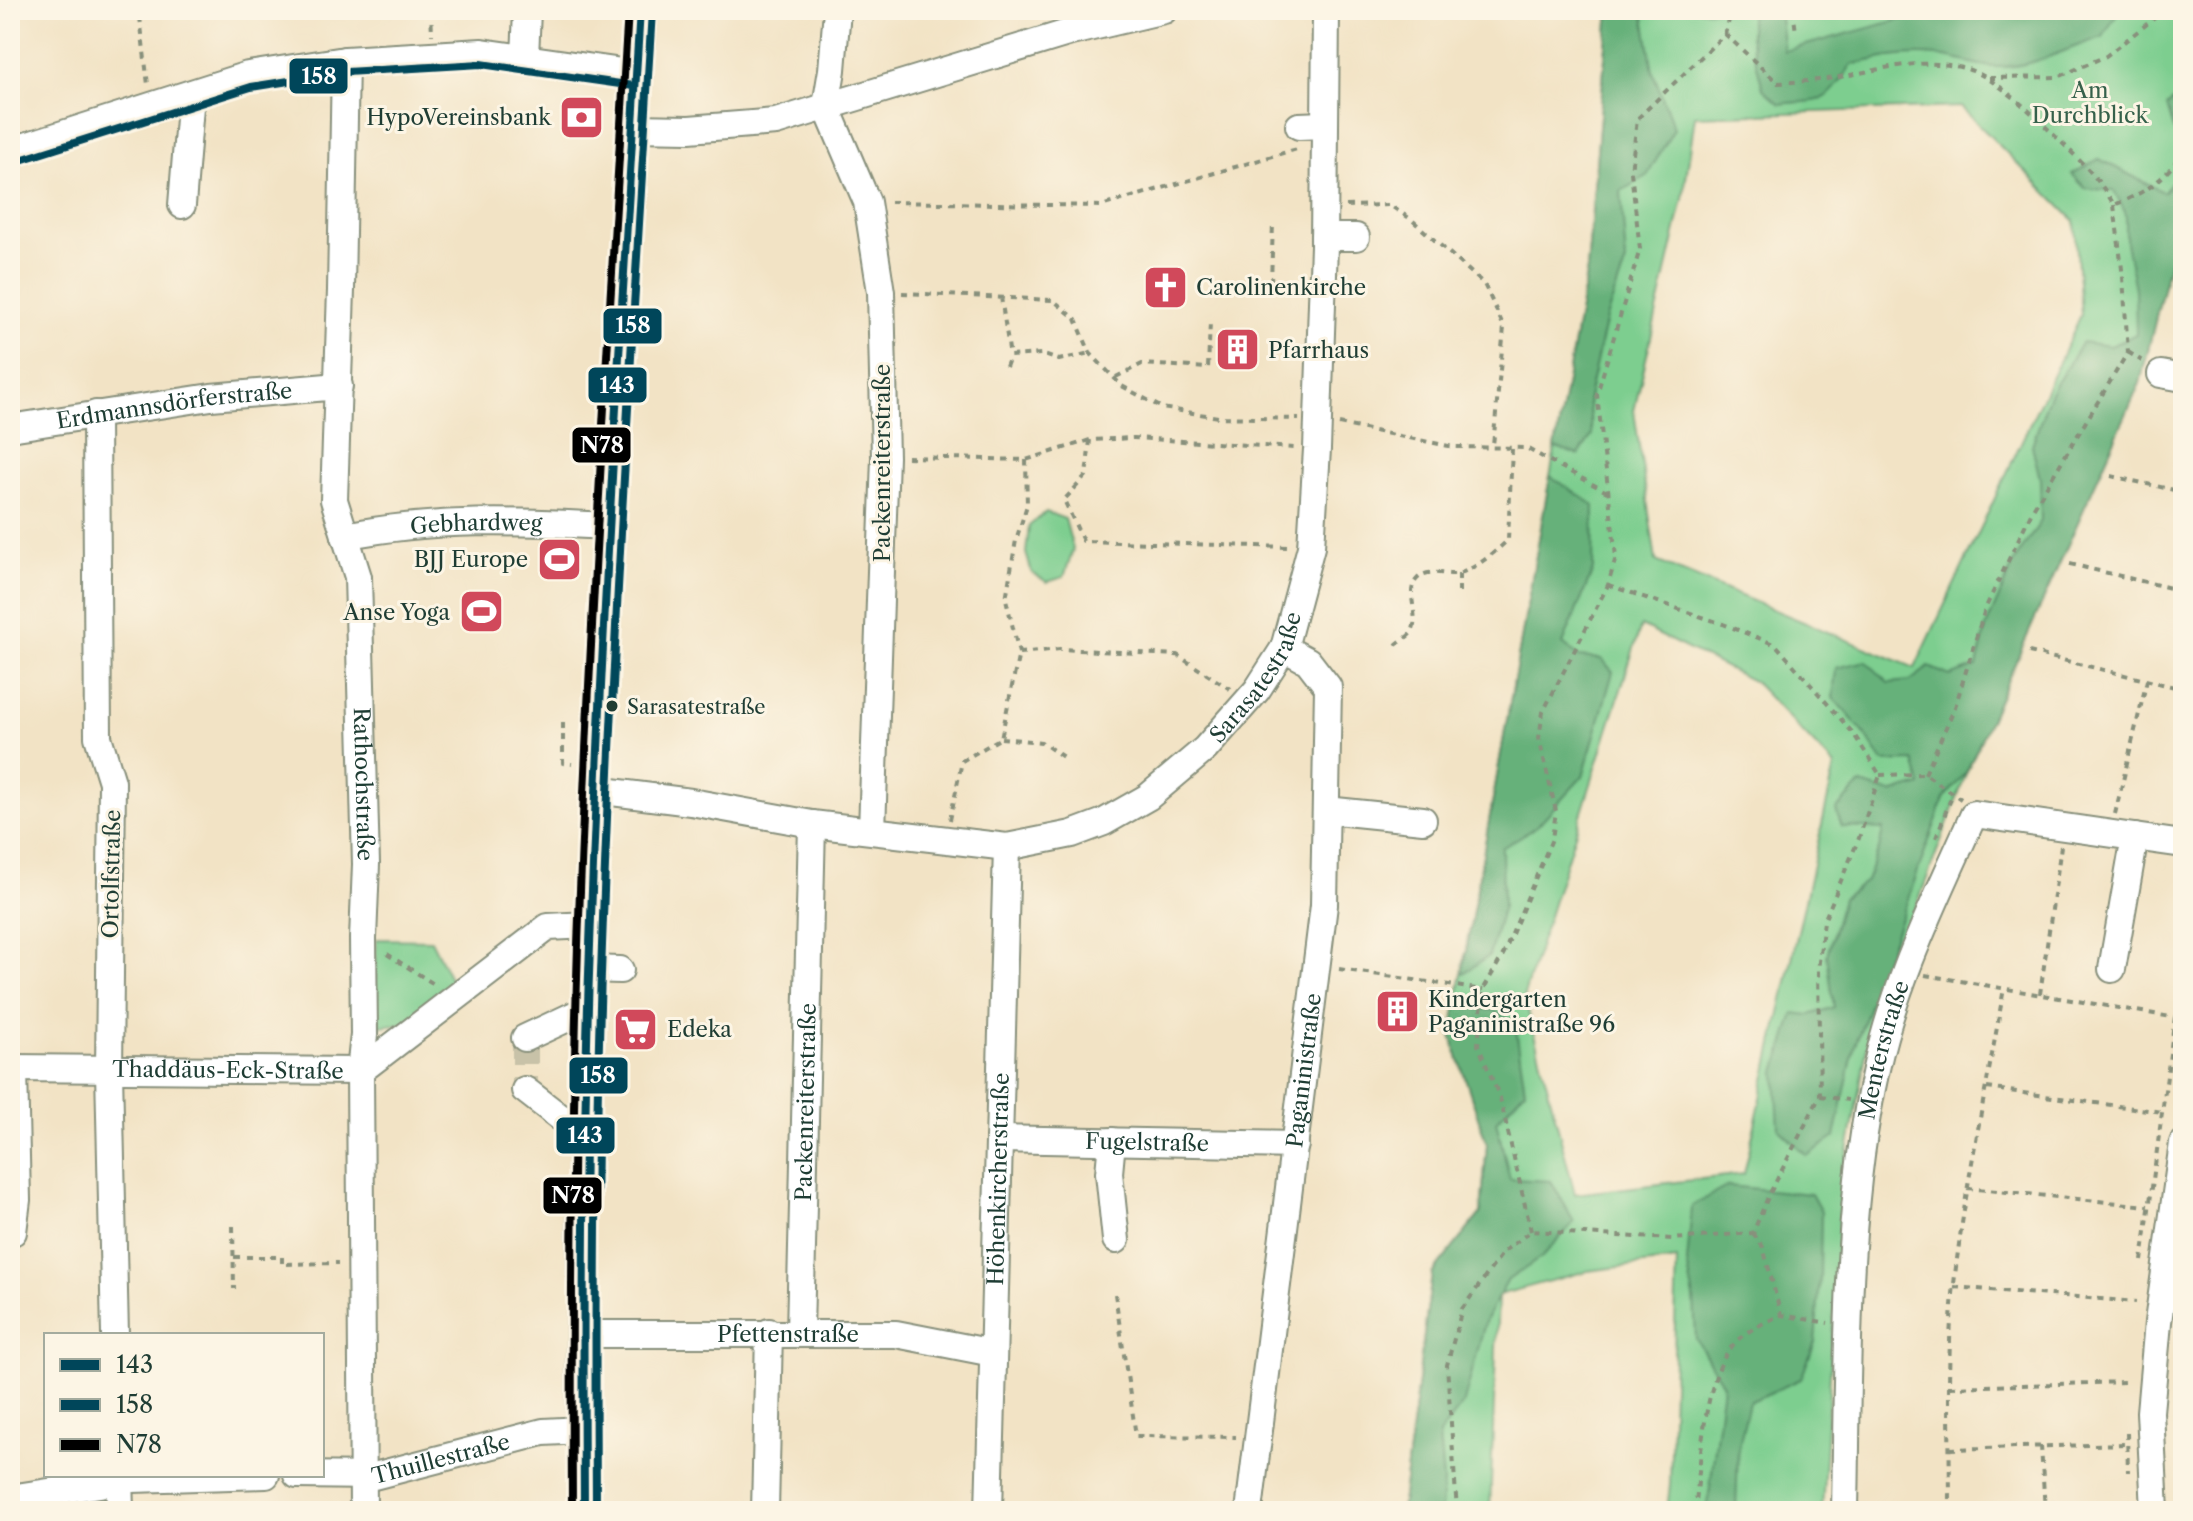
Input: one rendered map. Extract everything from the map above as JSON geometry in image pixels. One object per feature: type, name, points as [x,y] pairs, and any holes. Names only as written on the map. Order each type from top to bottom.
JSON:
[{"type":"main road","points":[[584,1511],[582,1334],[587,1009],[604,970],[589,925],[640,10]]},
{"type":"street","points":[[525,58],[527,10]]},
{"type":"street","points":[[826,106],[837,10]]},
{"type":"street","points":[[633,128],[735,127],[776,122],[1071,32],[1164,10]]},
{"type":"street","name":"Sarasatestraße","points":[[596,790],[691,802],[812,824],[1007,847],[1072,834],[1104,822],[1148,797],[1205,749],[1257,690],[1284,648],[1311,547],[1324,237],[1315,131],[1326,10]]},
{"type":"street","points":[[10,151],[248,75],[345,60],[482,52],[636,74]]},
{"type":"street","name":"Rathochstraße","points":[[345,60],[334,500],[358,577],[366,864],[364,1035],[360,1071],[363,1511]]},
{"type":"street","points":[[182,205],[191,94]]},
{"type":"street","name":"Packenreiterstraße","points":[[826,106],[867,202],[881,292],[885,457],[872,830]]},
{"type":"street","points":[[1324,237],[1356,237]]},
{"type":"street","name":"Erdmannsdörferstraße","points":[[10,428],[211,397],[339,386]]},
{"type":"street","name":"Ortolfstraße","points":[[96,414],[98,737],[112,782],[109,1071],[115,1333]]},
{"type":"street","name":"Gebhardweg","points":[[345,536],[443,522],[508,520],[609,526]]},
{"type":"street","name":"Paganinistraße","points":[[1249,1511],[1324,905],[1328,687],[1308,661],[1284,648]]},
{"type":"street","points":[[1326,810],[1423,820]]},
{"type":"street","points":[[1974,814],[2183,844]]},
{"type":"street","name":"Menterstraße","points":[[1845,1511],[1849,1323],[1864,1138],[1876,1068],[1890,1017],[1925,924],[1974,814]]},
{"type":"street","name":"Packenreiterstraße","points":[[800,1332],[812,824]]},
{"type":"street","points":[[2112,969],[2122,836]]},
{"type":"street","name":"Höhenkircherstraße","points":[[989,1511],[1007,847]]},
{"type":"street","name":"Thaddäus-Eck-Straße","points":[[12,1068],[360,1071],[548,927],[589,925]]},
{"type":"street","points":[[525,1038],[587,1009]]},
{"type":"street","points":[[12,1068],[17,1200],[13,1232]]},
{"type":"street","points":[[525,1090],[565,1121],[585,1122]]},
{"type":"street","name":"Fugelstraße","points":[[999,1139],[1295,1145]]},
{"type":"street","points":[[1112,1141],[1109,1173],[1116,1240]]},
{"type":"street","points":[[2155,1511],[2150,1412],[2158,1322],[2183,1143]]},
{"type":"street","points":[[765,1511],[769,1332]]},
{"type":"street","name":"Pfettenstraße","points":[[582,1334],[896,1334],[993,1353]]},
{"type":"street","name":"Thuillestraße","points":[[324,1476],[374,1476],[543,1432],[583,1430]]},
{"type":"street","points":[[10,1498],[119,1479],[199,1477]]},
{"type":"street","points":[[119,1479],[120,1511]]},
{"type":"path","points":[[1531,1231],[1500,1098],[1478,1045],[1483,990],[1504,953],[1552,839],[1556,811],[1539,738],[1543,712],[1608,585],[1616,557],[1597,394],[1640,249],[1631,172],[1637,119],[1725,34],[1732,10]]},
{"type":"path","points":[[1793,10],[1796,32]]},
{"type":"path","points":[[1986,78],[2058,77],[2106,56],[2165,10]]},
{"type":"path","points":[[140,17],[149,91]]},
{"type":"path","points":[[1725,34],[1778,83],[1829,79],[1875,68],[1918,63],[1966,69],[1986,78],[2040,121],[2101,182],[2114,205],[2128,352],[2033,509],[1998,580],[1985,609],[1955,707],[1925,774]]},
{"type":"path","points":[[867,202],[1101,206],[1315,131]]},
{"type":"path","points":[[2114,205],[2146,192],[2172,169],[2183,151]]},
{"type":"path","points":[[1346,206],[1389,205],[1411,219],[1484,284],[1504,327],[1493,447]]},
{"type":"path","points":[[1271,282],[1273,223]]},
{"type":"path","points":[[1258,282],[1323,285]]},
{"type":"path","points":[[881,292],[1053,300],[1076,319],[1090,353],[1122,386],[1162,408],[1218,417],[1318,420],[1454,447],[1526,448],[1607,492]]},
{"type":"path","points":[[1001,297],[1010,356],[1006,367]]},
{"type":"path","points":[[1115,378],[1142,364],[1208,368],[1210,322]]},
{"type":"path","points":[[1010,356],[1041,354],[1059,360],[1090,353]]},
{"type":"path","points":[[885,457],[1026,460],[1090,440],[1134,438],[1317,449]]},
{"type":"path","points":[[1090,440],[1086,476],[1064,500],[1083,541],[1311,547]]},
{"type":"path","points":[[1396,645],[1411,632],[1414,621],[1413,585],[1419,576],[1428,573],[1459,574],[1493,554],[1508,540],[1512,448]]},
{"type":"path","points":[[1001,738],[1019,653],[1006,599],[1016,540],[1027,505],[1026,460]]},
{"type":"path","points":[[2111,476],[2183,492]]},
{"type":"path","points":[[2070,564],[2183,591]]},
{"type":"path","points":[[1459,574],[1459,594]]},
{"type":"path","points":[[1608,585],[1776,645],[1853,733],[1880,775]]},
{"type":"path","points":[[1019,653],[1060,649],[1177,655],[1246,700]]},
{"type":"path","points":[[2029,652],[2183,689]]},
{"type":"path","points":[[2122,836],[2147,680]]},
{"type":"path","points":[[563,723],[563,763],[577,764]]},
{"type":"path","points":[[946,839],[962,761],[1001,738],[1041,742],[1066,759]]},
{"type":"path","points":[[1880,775],[1925,774],[1961,798],[1974,814]]},
{"type":"path","points":[[1753,1233],[1820,1096],[1818,970],[1824,921],[1859,838],[1880,775]]},
{"type":"path","points":[[2040,994],[2063,827]]},
{"type":"path","points":[[363,939],[455,998]]},
{"type":"path","points":[[1316,965],[1483,990]]},
{"type":"path","points":[[1907,971],[2183,1019]]},
{"type":"path","points":[[1950,1511],[1954,1287],[1967,1188],[2004,988]]},
{"type":"path","points":[[1987,1088],[2162,1112]]},
{"type":"path","points":[[1967,1188],[2149,1206]]},
{"type":"path","points":[[233,1226],[234,1289]]},
{"type":"path","points":[[1457,1511],[1447,1365],[1462,1309],[1504,1251],[1531,1231],[1672,1239],[1753,1233]]},
{"type":"path","points":[[1753,1233],[1763,1247],[1781,1315]]},
{"type":"path","points":[[234,1257],[282,1257],[282,1264],[361,1263]]},
{"type":"path","points":[[1954,1287],[2136,1302]]},
{"type":"path","points":[[1115,1294],[1136,1436],[1258,1438]]},
{"type":"path","points":[[1695,1511],[1708,1406],[1716,1371],[1734,1343],[1781,1315],[1849,1323]]},
{"type":"path","points":[[1950,1387],[2128,1382]]},
{"type":"path","points":[[1950,1449],[2126,1444]]},
{"type":"path","points":[[2041,1446],[2045,1511]]},
{"type":"green space","name":"Am Durchblick","points":[[1609,10],[2183,10],[2183,234],[2171,256],[2140,383],[1967,771],[1870,1031],[1841,1189],[1822,1511],[1667,1511],[1677,1260],[1587,1271],[1498,1295],[1490,1511],[1401,1511],[1432,1274],[1481,1213],[1487,1144],[1451,1035],[1587,269]],"holes":[[[1961,107],[2075,221],[2081,315],[1915,668],[1656,561],[1634,411],[1683,199],[1695,116]],[[1641,626],[1753,681],[1835,766],[1744,1174],[1575,1194],[1524,995]]]},
{"type":"green space","points":[[1609,10],[1643,10],[1653,72],[1674,129],[1647,176],[1621,191],[1626,262],[1606,318],[1588,398],[1592,435],[1579,455],[1555,448],[1587,269]]},
{"type":"green space","points":[[1750,10],[1779,10],[1784,51],[1935,10],[2119,10],[2103,37],[2038,61],[1997,67],[1936,56],[1882,58],[1851,65],[1836,88],[1823,98],[1780,104],[1763,89],[1750,37]]},
{"type":"green space","points":[[2183,92],[2183,160],[2167,106]]},
{"type":"green space","points":[[2099,159],[2163,192],[2183,169],[2183,234],[2171,256],[2140,383],[1967,771],[1944,799],[1854,1048],[1835,1137],[1807,1156],[1779,1129],[1776,1072],[1794,1013],[1810,1015],[1834,1007],[1827,955],[1843,898],[1866,881],[1879,849],[1883,829],[1842,827],[1836,810],[1861,784],[1892,793],[1921,785],[1914,761],[1883,762],[1861,729],[1833,698],[1836,668],[1866,661],[1889,683],[1910,681],[1929,667],[1950,676],[1977,666],[1986,627],[2015,560],[2041,521],[2040,479],[2032,445],[2050,394],[2082,342],[2111,346],[2136,334],[2135,289],[2126,243],[2126,214],[2114,191],[2085,188],[2072,174]]},
{"type":"green space","points":[[1550,476],[1594,505],[1593,570],[1563,644],[1579,657],[1602,659],[1613,672],[1583,776],[1537,826],[1502,848],[1503,906],[1489,956],[1462,974]]},
{"type":"green space","points":[[1046,512],[1065,519],[1073,549],[1064,577],[1047,582],[1032,573],[1026,553],[1029,526]]},
{"type":"green space","points":[[376,939],[431,940],[454,986],[409,1023],[380,1026],[374,1003]]},
{"type":"green space","points":[[1456,1006],[1493,1010],[1515,1022],[1525,1090],[1496,1121],[1510,1179],[1551,1181],[1574,1222],[1542,1257],[1508,1280],[1486,1319],[1464,1402],[1439,1435],[1443,1481],[1441,1511],[1401,1511],[1432,1274],[1481,1213],[1487,1144],[1451,1035]]},
{"type":"green space","points":[[1728,1186],[1811,1194],[1821,1212],[1820,1278],[1815,1342],[1801,1379],[1749,1402],[1738,1450],[1736,1511],[1707,1511],[1723,1385],[1696,1339],[1694,1298],[1687,1263],[1692,1206]]},
{"type":"green space","points":[[94,1494],[109,1502],[110,1511],[10,1511],[10,1507]]},
{"type":"tunnel","points":[[525,1038],[525,1090]]},
{"type":"transit line","name":"N78","points":[[572,1511],[572,1228],[578,945],[594,594],[628,10]]},
{"type":"transit line","name":"143","points":[[584,1511],[584,1228],[590,945],[606,594],[640,10]]},
{"type":"transit line","name":"158","points":[[596,1511],[596,1228],[602,945],[618,594],[652,11]]},
{"type":"transit line","name":"158","points":[[14,162],[251,87],[346,72],[481,64],[634,86]]},
{"type":"place","name":"HypoVereinsbank","points":[[582,117]]},
{"type":"place","name":"Carolinenkirche","points":[[1165,287]]},
{"type":"place","name":"Pfarrhaus","points":[[1237,350]]},
{"type":"place","name":"BJJ Europe","points":[[559,559]]},
{"type":"place","name":"Anse Yoga","points":[[481,612]]},
{"type":"place","name":"Sarasatestraße","points":[[612,706]]},
{"type":"place","name":"Kindergarten Paganinistraße 96","points":[[1397,1012]]},
{"type":"place","name":"Edeka","points":[[636,1029]]}]
